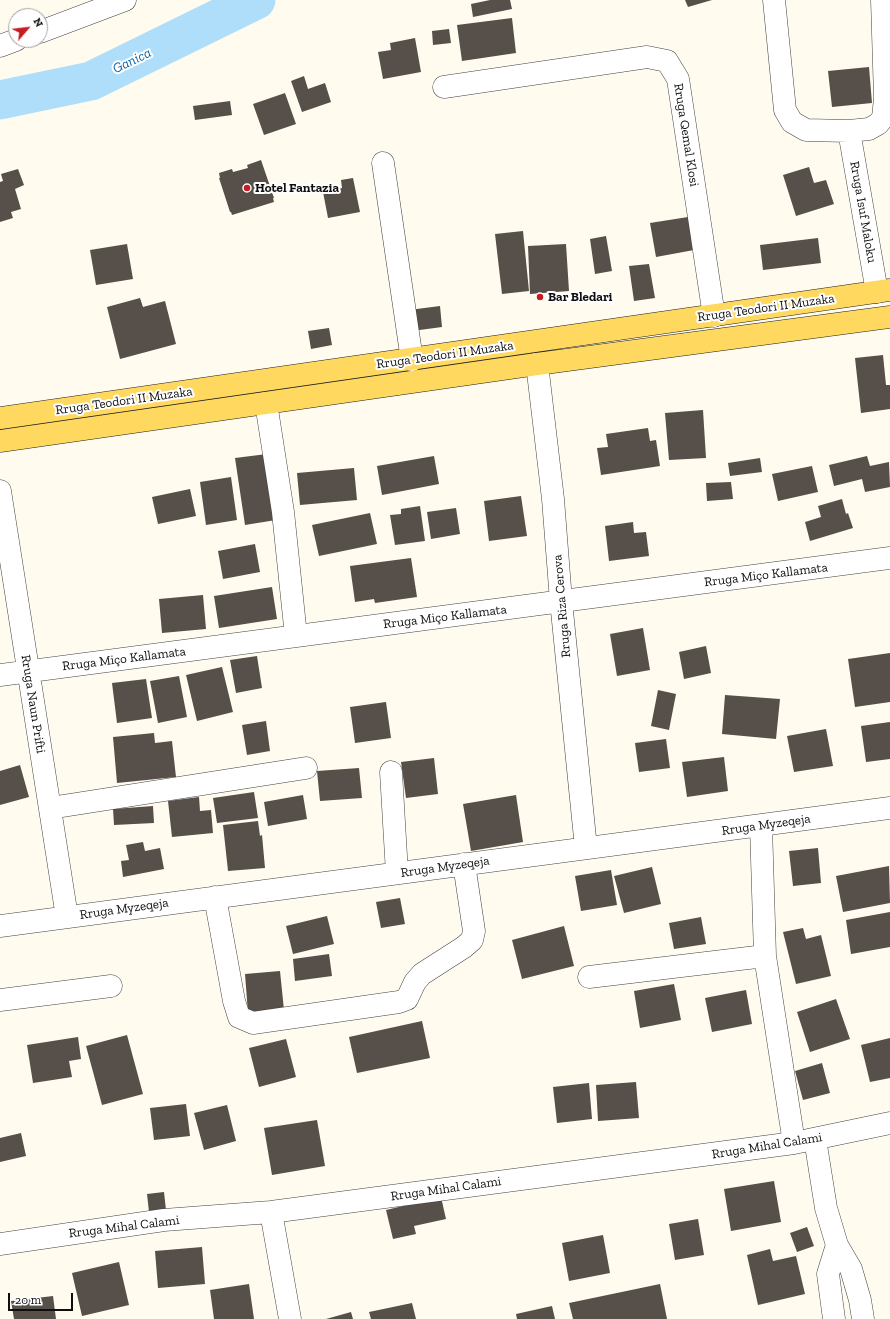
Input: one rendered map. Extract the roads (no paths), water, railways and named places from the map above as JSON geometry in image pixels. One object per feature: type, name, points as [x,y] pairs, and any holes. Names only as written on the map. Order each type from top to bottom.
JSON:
[{"type":"main road","name":"Rruga Teodori II Muzaka","points":[[0,418],[884,291]]},
{"type":"main road","name":"Rruga Teodori II Muzaka","points":[[0,441],[537,364],[890,317]]},
{"type":"street","points":[[48,29],[126,0]]},
{"type":"street","points":[[774,0],[785,110],[792,122],[806,130],[849,131],[869,129],[878,124],[883,118],[885,98],[882,0]]},
{"type":"street","name":"Rruga Qemal Klosi","points":[[444,87],[647,57],[667,61],[678,79],[714,316]]},
{"type":"street","name":"Rruga Isuf Maloku","points":[[849,131],[884,291]]},
{"type":"street","points":[[383,163],[412,360]]},
{"type":"street","name":"Rruga Riza Cerova","points":[[537,364],[553,499],[561,602],[586,848]]},
{"type":"street","points":[[266,403],[283,512],[296,636]]},
{"type":"street","name":"Rruga Naun Prifti","points":[[0,491],[67,917]]},
{"type":"street","name":"Rruga Miço Kallamata","points":[[0,675],[890,558]]},
{"type":"street","points":[[50,808],[306,768]]},
{"type":"street","points":[[391,772],[397,873]]},
{"type":"street","name":"Rruga Myzeqeja","points":[[0,926],[890,808]]},
{"type":"street","points":[[761,826],[765,956],[794,1143]]},
{"type":"street","points":[[214,897],[234,1001],[240,1016],[253,1023],[399,1002],[406,999],[415,982],[422,974],[464,947],[472,940],[474,931],[464,864]]},
{"type":"street","points":[[589,977],[765,956]]},
{"type":"street","points":[[0,1000],[111,986]]},
{"type":"street","name":"Rruga Mihal Calami","points":[[0,1244],[164,1220],[271,1212],[794,1143],[890,1123]]},
{"type":"street","points":[[815,1139],[826,1208],[837,1246],[851,1269],[860,1300],[863,1319]]},
{"type":"street","points":[[271,1212],[290,1319]]},
{"type":"street","points":[[834,1319],[828,1274],[837,1246]]},
{"type":"waterway","name":"Ganica","points":[[0,100],[91,81],[256,0]]},
{"type":"place","name":"Hotel Fantazia","points":[[247,188]]},
{"type":"place","name":"Bar Bledari","points":[[540,297]]}]
